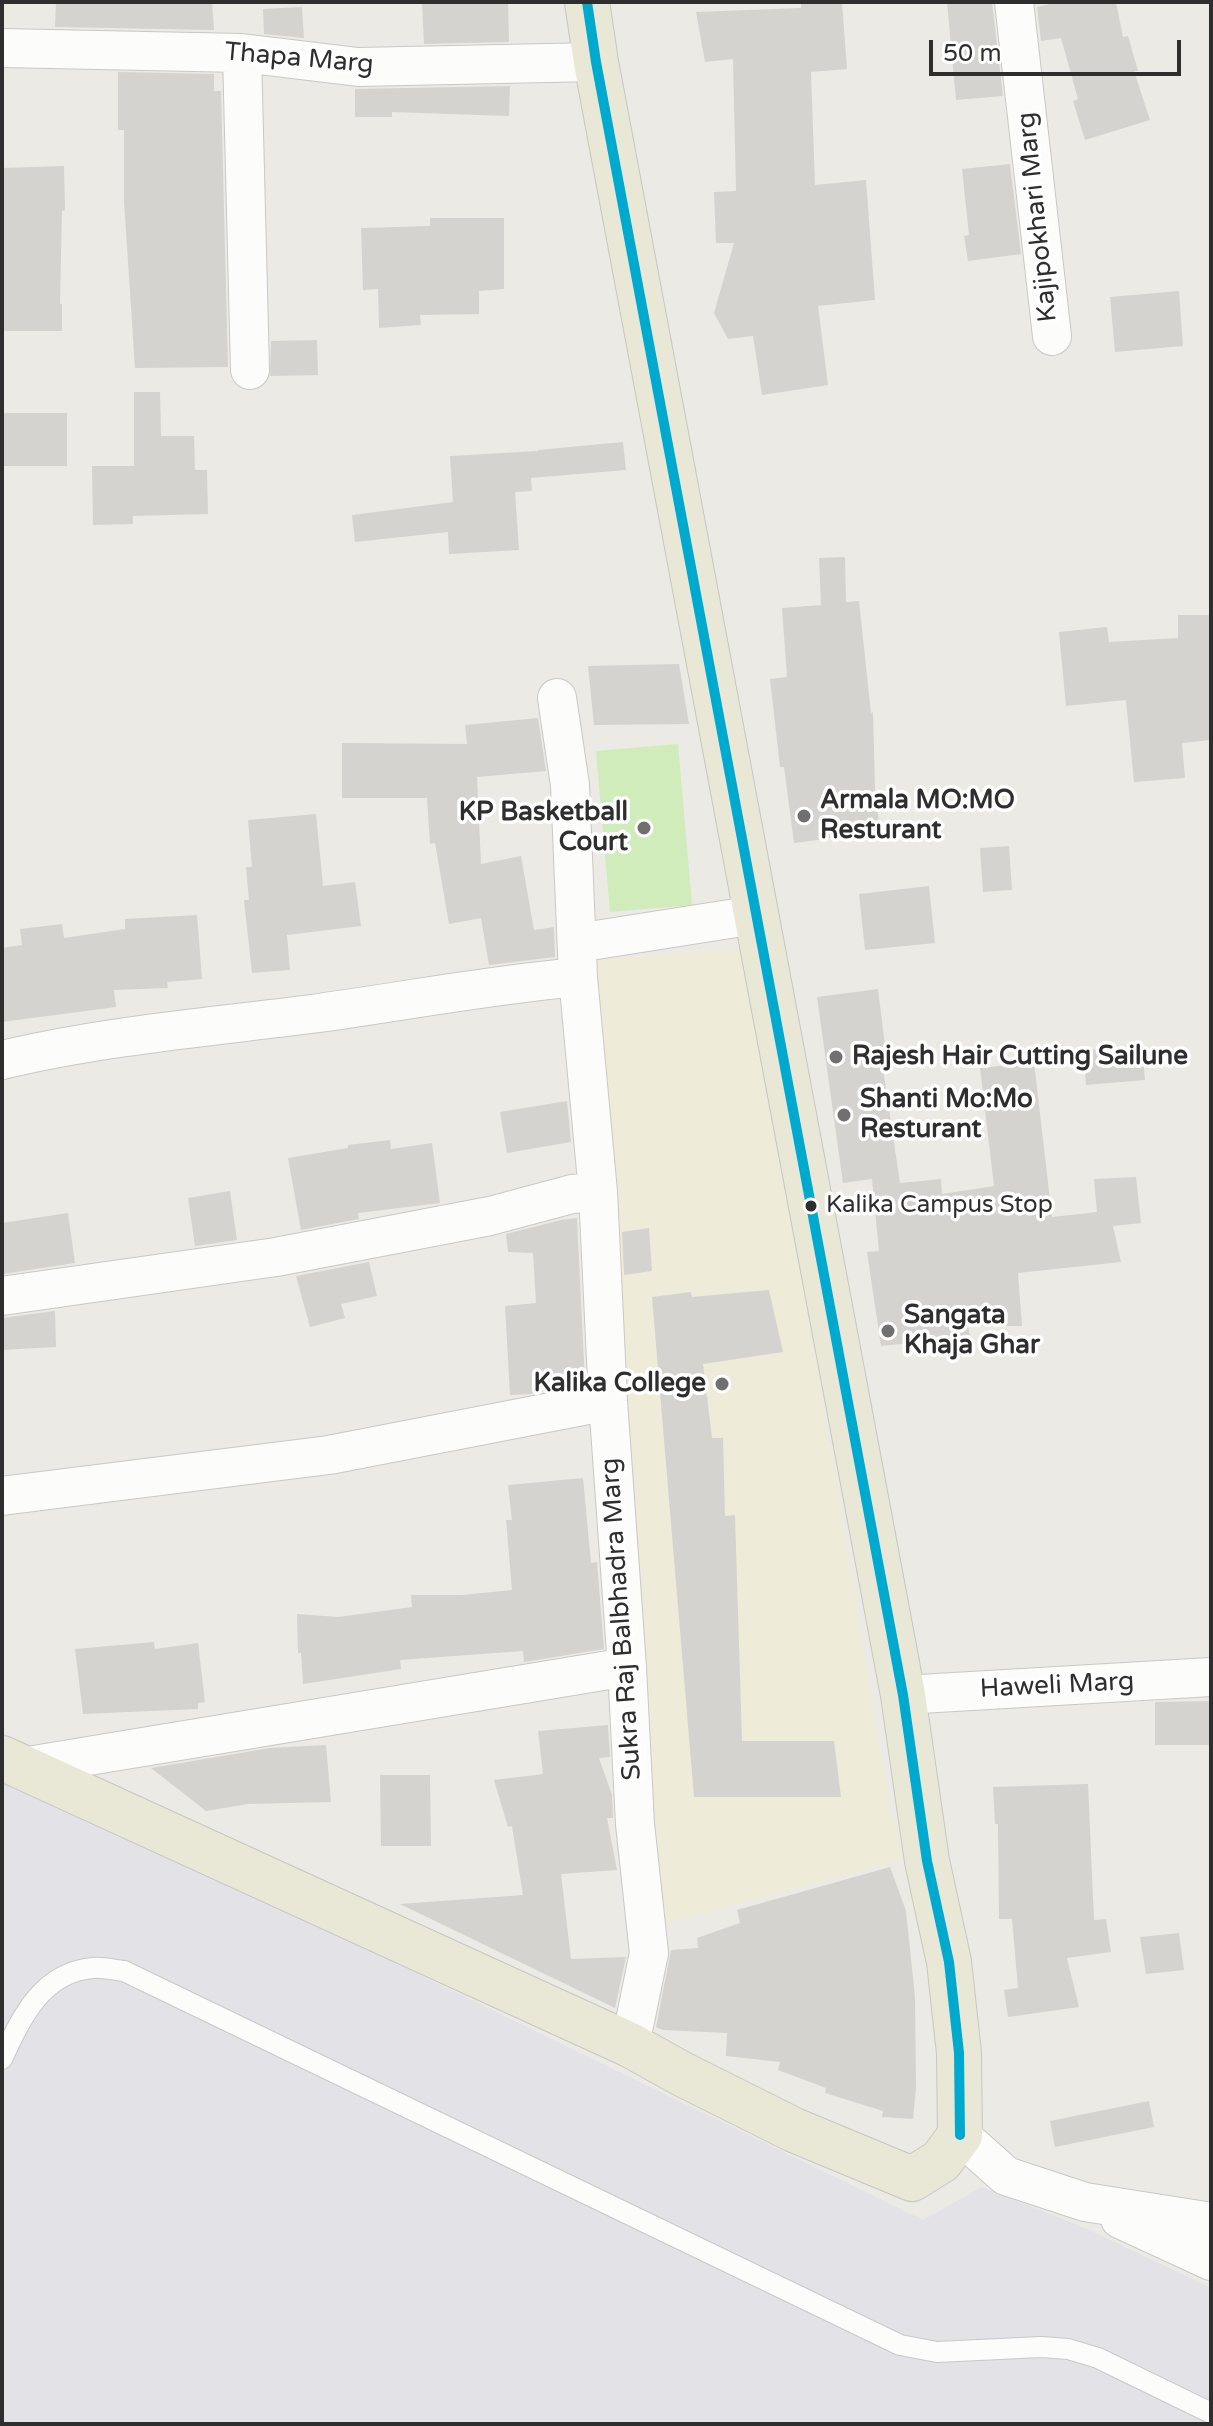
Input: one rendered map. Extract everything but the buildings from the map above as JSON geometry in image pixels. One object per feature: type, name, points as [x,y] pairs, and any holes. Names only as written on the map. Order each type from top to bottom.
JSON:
[{"type":"main road","points":[[12,1762],[630,2045],[794,2130],[912,2179],[941,2161],[960,2135],[959,2053],[949,1962],[927,1861],[903,1695],[587,2]]},
{"type":"street","name":"Kajipokhari Marg","points":[[1014,2],[1052,336]]},
{"type":"street","name":"Thapa Marg","points":[[2,48],[242,53],[358,67],[596,62]]},
{"type":"street","points":[[242,53],[250,370]]},
{"type":"street","name":"Sukra Raj Balbhadra Marg","points":[[557,698],[570,785],[577,960],[598,1192],[635,1824],[649,1953],[630,2045]]},
{"type":"street","points":[[2,1060],[56,1047],[318,1013],[514,983],[577,960],[755,915]]},
{"type":"street","points":[[2,1296],[276,1257],[490,1216],[572,1194],[598,1192]]},
{"type":"street","points":[[2,1496],[329,1455],[608,1401]]},
{"type":"street","points":[[12,1762],[627,1667]]},
{"type":"street","name":"Haweli Marg","points":[[903,1695],[1211,1677]]},
{"type":"street","points":[[960,2135],[1006,2176],[1085,2202],[1211,2261]]},
{"type":"street","points":[[1085,2202],[1211,2222]]},
{"type":"lane","points":[[2,2059],[21,2019],[45,1987],[69,1972],[95,1967],[124,1971],[900,2345],[937,2352],[1041,2347],[1068,2349],[1098,2358],[1211,2413]]},
{"type":"shaded area","name":"Kalika College","points":[[747,947],[890,1807],[903,1860],[664,1924],[591,961]]},
{"type":"shaded area","points":[[2,1771],[923,2220],[982,2187],[1085,2228],[1211,2288],[1211,2424],[2,2424]]},
{"type":"green space","name":"KP Basketball Court","points":[[678,744],[692,905],[610,912],[596,751]]},
{"type":"transit line","points":[[587,2],[903,1695],[927,1861],[949,1962],[959,2053],[960,2135]]},
{"type":"place","name":"Armala MO:MO Resturant","points":[[804,816]]},
{"type":"place","name":"KP Basketball Court","points":[[644,828]]},
{"type":"place","name":"Rajesh Hair Cutting Sailune","points":[[836,1057]]},
{"type":"place","name":"Shanti Mo:Mo Resturant","points":[[844,1115]]},
{"type":"place","name":"Kalika Campus Stop","points":[[811,1206]]},
{"type":"place","name":"Sangata Khaja Ghar","points":[[888,1331]]},
{"type":"place","name":"Kalika College","points":[[722,1384]]}]
